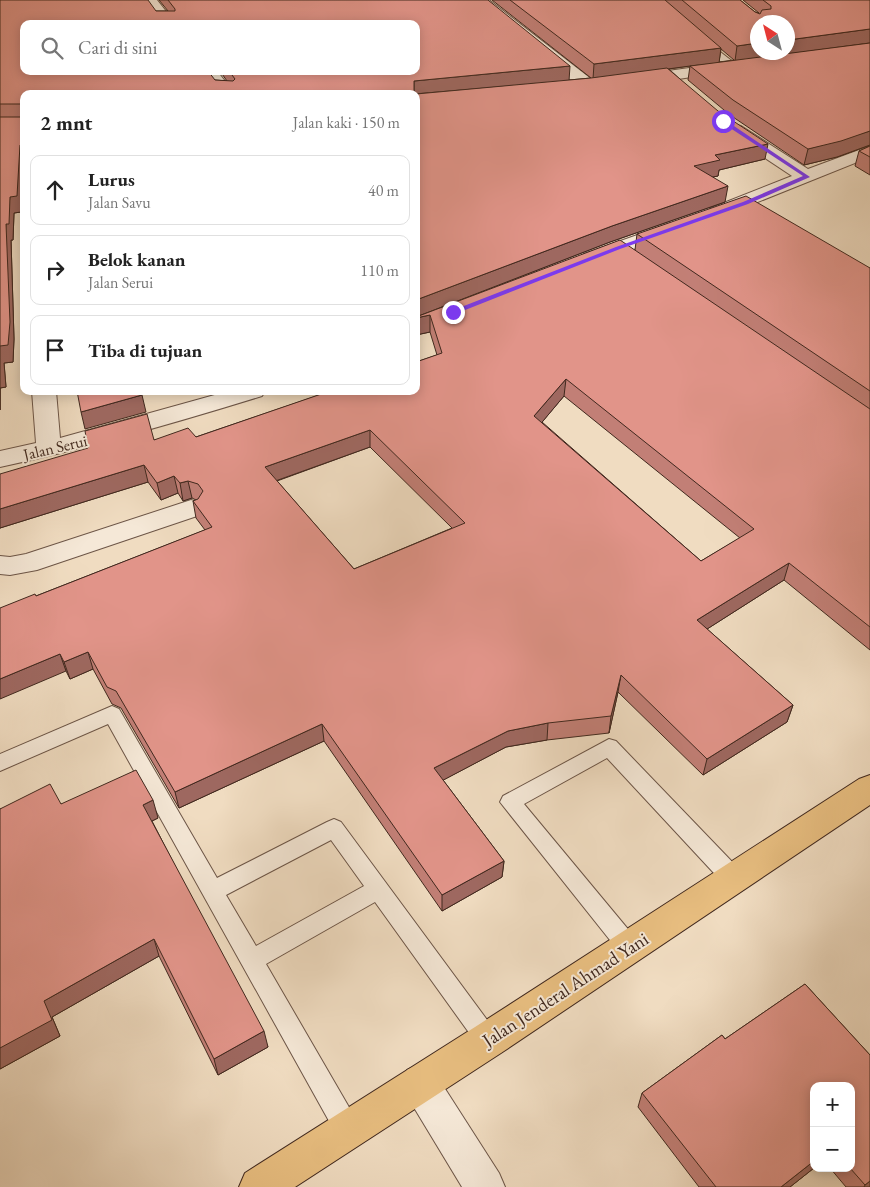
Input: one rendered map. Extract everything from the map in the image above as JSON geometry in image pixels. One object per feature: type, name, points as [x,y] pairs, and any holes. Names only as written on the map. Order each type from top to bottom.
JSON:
[{"type":"highway","name":"Jalan Jenderal Ahmad Yani","points":[[259,1187],[488,1040],[870,788]]},
{"type":"street","points":[[149,0],[165,20]]},
{"type":"street","points":[[480,0],[589,86]]},
{"type":"street","points":[[625,81],[752,65]]},
{"type":"street","points":[[211,75],[224,90]]},
{"type":"street","points":[[670,76],[684,89]]},
{"type":"street","points":[[570,88],[607,84]]},
{"type":"street","points":[[723,121],[808,177]]},
{"type":"street","points":[[572,266],[626,253],[695,220],[754,208],[808,177],[870,151]]},
{"type":"street","points":[[44,395],[49,449]]},
{"type":"street","name":"Jalan Serui","points":[[0,459],[49,449],[154,422],[241,395]]},
{"type":"street","points":[[0,565],[10,566],[28,562],[191,509]]},
{"type":"street","points":[[420,1083],[485,1187]]},
{"type":"lane","points":[[690,30],[734,67]]},
{"type":"lane","points":[[0,764],[112,714],[348,1130]]},
{"type":"lane","points":[[629,947],[510,802],[609,747],[733,878]]},
{"type":"lane","points":[[213,892],[334,828],[377,890],[488,1040]]},
{"type":"lane","points":[[252,960],[377,890]]},
{"type":"building","points":[[0,0],[148,0],[156,11],[175,11],[168,0],[488,0],[570,66],[414,81],[414,90],[20,90],[20,104],[0,104]]},
{"type":"building","points":[[510,0],[665,0],[721,48],[594,64]]},
{"type":"building","points":[[682,0],[740,0],[760,14],[762,10],[771,9],[771,6],[763,0],[870,0],[870,29],[795,39],[795,15],[750,15],[750,44],[737,46]]},
{"type":"building","points":[[870,43],[870,131],[841,141],[808,149],[733,100],[690,66],[750,58],[750,60],[795,60],[795,53]]},
{"type":"building","points":[[667,68],[718,111],[768,144],[715,155],[720,160],[694,166],[728,186],[612,226],[420,298],[420,94],[591,78]]},
{"type":"building","points":[[0,117],[20,117],[20,145],[17,196],[10,197],[9,224],[6,224],[10,322],[8,345],[0,346]]},
{"type":"building","points":[[870,146],[870,157],[859,151]]},
{"type":"building","points":[[746,196],[870,268],[870,391],[637,234]]},
{"type":"building","points":[[620,240],[870,409],[870,627],[789,563],[697,620],[793,705],[707,759],[621,675],[611,716],[548,723],[508,731],[434,768],[504,861],[442,895],[322,724],[175,792],[116,691],[107,687],[88,652],[64,662],[60,654],[0,679],[0,608],[35,594],[36,596],[212,527],[193,501],[198,499],[203,491],[198,484],[188,481],[180,483],[174,476],[157,483],[144,465],[0,509],[0,474],[88,448],[85,431],[147,414],[154,440],[188,428],[196,437],[318,395],[420,395],[420,361],[442,353],[430,315],[420,317],[420,315]],"holes":[[[566,379],[754,529],[701,561],[534,416]],[[370,430],[465,523],[354,569],[265,467]]]},
{"type":"building","points":[[78,395],[142,395],[81,412]]},
{"type":"building","points":[[136,770],[153,800],[143,805],[264,1031],[214,1059],[154,939],[44,1001],[52,1020],[0,1048],[0,809],[50,784],[61,804]]},
{"type":"building","points":[[805,984],[870,1055],[870,1181],[865,1185],[854,1172],[855,1082],[810,1082],[810,1164],[781,1187],[716,1187],[642,1093],[722,1035],[725,1039]]},
{"type":"route","points":[[453,312],[618,248],[746,203],[808,177],[723,121]]}]
